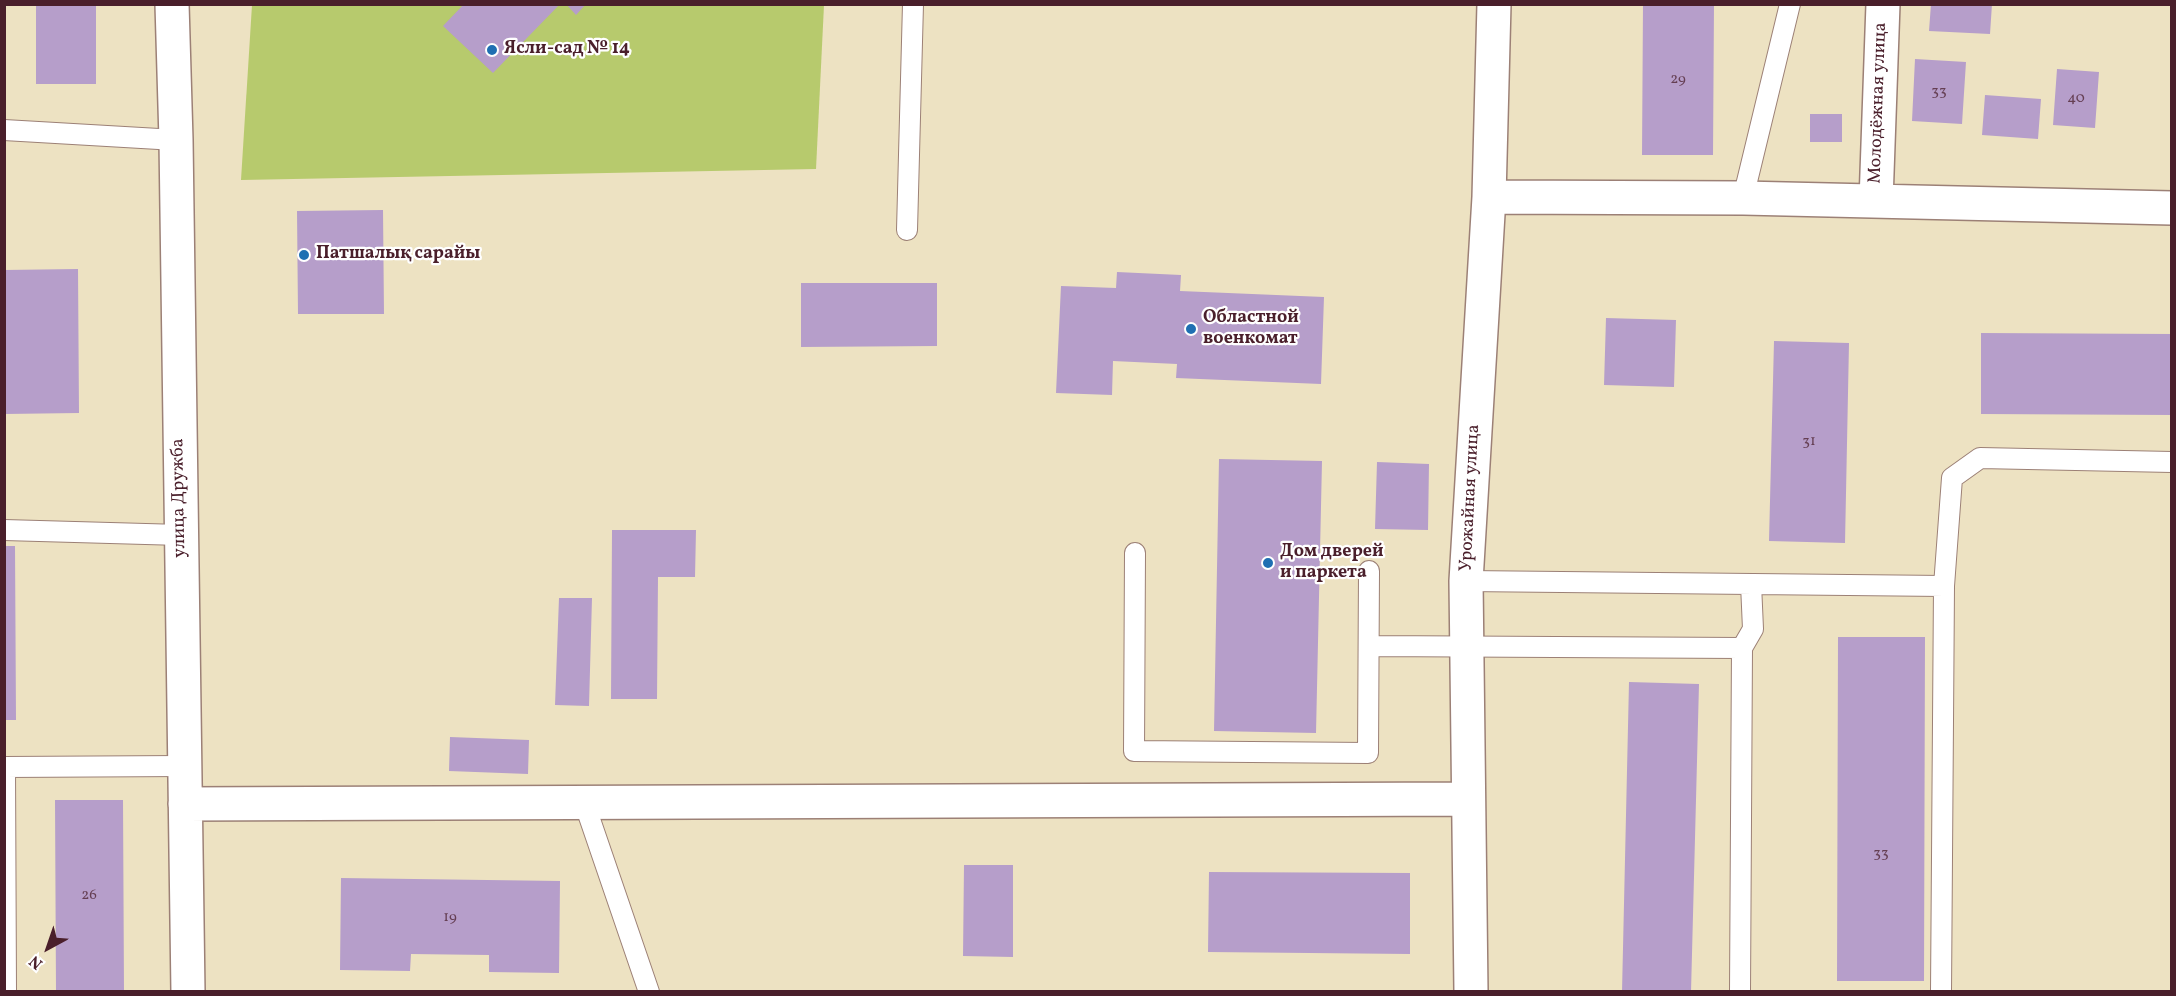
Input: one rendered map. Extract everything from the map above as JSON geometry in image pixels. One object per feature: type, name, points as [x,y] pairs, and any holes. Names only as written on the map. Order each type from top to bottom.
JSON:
[{"type":"street","name":"улица Дружба","points":[[172,4],[188,992]]},
{"type":"street","name":"Урожайная улица","points":[[1471,992],[1467,581],[1489,197],[1494,4]]},
{"type":"street","name":"Молодёжная улица","points":[[1876,201],[1883,4]]},
{"type":"street","points":[[1489,197],[1743,198],[2172,208]]},
{"type":"street","points":[[185,804],[1468,799]]},
{"type":"lane","points":[[907,230],[913,4]]},
{"type":"lane","points":[[1743,198],[1790,4]]},
{"type":"lane","points":[[4,130],[176,140]]},
{"type":"lane","points":[[1941,992],[1944,586],[1952,478],[1980,458],[2172,462]]},
{"type":"lane","points":[[4,530],[181,535]]},
{"type":"lane","points":[[1135,553],[1134,751],[1368,753],[1369,571]]},
{"type":"lane","points":[[1467,581],[1944,586]]},
{"type":"lane","points":[[1740,992],[1742,648],[1753,629],[1751,584]]},
{"type":"lane","points":[[1369,646],[1742,648]]},
{"type":"lane","points":[[6,992],[5,767],[184,766]]},
{"type":"lane","points":[[584,802],[649,992]]},
{"type":"green space","points":[[252,5],[824,5],[816,169],[241,180]]},
{"type":"building","points":[[36,4],[96,4],[96,84],[36,84]]},
{"type":"building","name":"Ясли-сад № 14","points":[[464,4],[560,4],[493,73],[443,26]]},
{"type":"building","name":"Ясли-сад № 14","points":[[566,4],[586,4],[576,15]]},
{"type":"building","points":[[1643,4],[1714,4],[1713,155],[1642,155]]},
{"type":"building","points":[[1931,4],[1992,4],[1990,34],[1929,31]]},
{"type":"building","points":[[1915,59],[1966,62],[1962,124],[1912,121]]},
{"type":"building","points":[[2057,69],[2099,72],[2095,128],[2053,125]]},
{"type":"building","points":[[1985,95],[2041,99],[2038,139],[1982,135]]},
{"type":"building","points":[[1810,114],[1842,114],[1842,142],[1810,142]]},
{"type":"building","points":[[383,210],[384,314],[298,314],[297,211]]},
{"type":"building","points":[[78,269],[79,413],[5,414],[4,270]]},
{"type":"building","name":"Областной военкомат","points":[[1117,272],[1181,275],[1180,291],[1324,297],[1321,384],[1176,378],[1177,364],[1113,361],[1112,395],[1056,393],[1061,286],[1116,288]]},
{"type":"building","points":[[801,283],[937,283],[937,346],[801,347]]},
{"type":"building","points":[[1606,318],[1676,320],[1674,387],[1604,385]]},
{"type":"building","points":[[1981,333],[2172,334],[2172,415],[1981,414]]},
{"type":"building","points":[[1774,341],[1849,343],[1845,543],[1769,541]]},
{"type":"building","name":"Дом дверей и паркета","points":[[1219,459],[1322,461],[1316,733],[1214,731]]},
{"type":"building","points":[[1377,462],[1429,464],[1428,530],[1375,529]]},
{"type":"building","points":[[612,530],[696,530],[695,577],[658,577],[657,699],[611,699]]},
{"type":"building","points":[[4,546],[15,546],[16,720],[4,720]]},
{"type":"building","points":[[559,598],[592,598],[589,706],[555,705]]},
{"type":"building","points":[[1838,637],[1925,637],[1924,981],[1837,981]]},
{"type":"building","points":[[1629,682],[1699,684],[1691,992],[1622,992]]},
{"type":"building","points":[[450,737],[529,740],[528,774],[449,771]]},
{"type":"building","points":[[55,800],[123,800],[124,992],[56,992]]},
{"type":"building","points":[[964,865],[1013,865],[1013,957],[963,956]]},
{"type":"building","points":[[1209,872],[1410,873],[1410,954],[1208,952]]},
{"type":"building","points":[[341,878],[560,881],[559,973],[489,972],[489,955],[411,954],[410,971],[340,970]]},
{"type":"place","name":"Ясли-сад № 14","points":[[492,50]]},
{"type":"place","name":"Патшалық сарайы","points":[[304,255]]},
{"type":"place","name":"Областной военкомат","points":[[1191,329]]},
{"type":"place","name":"Дом дверей и паркета","points":[[1268,563]]}]
